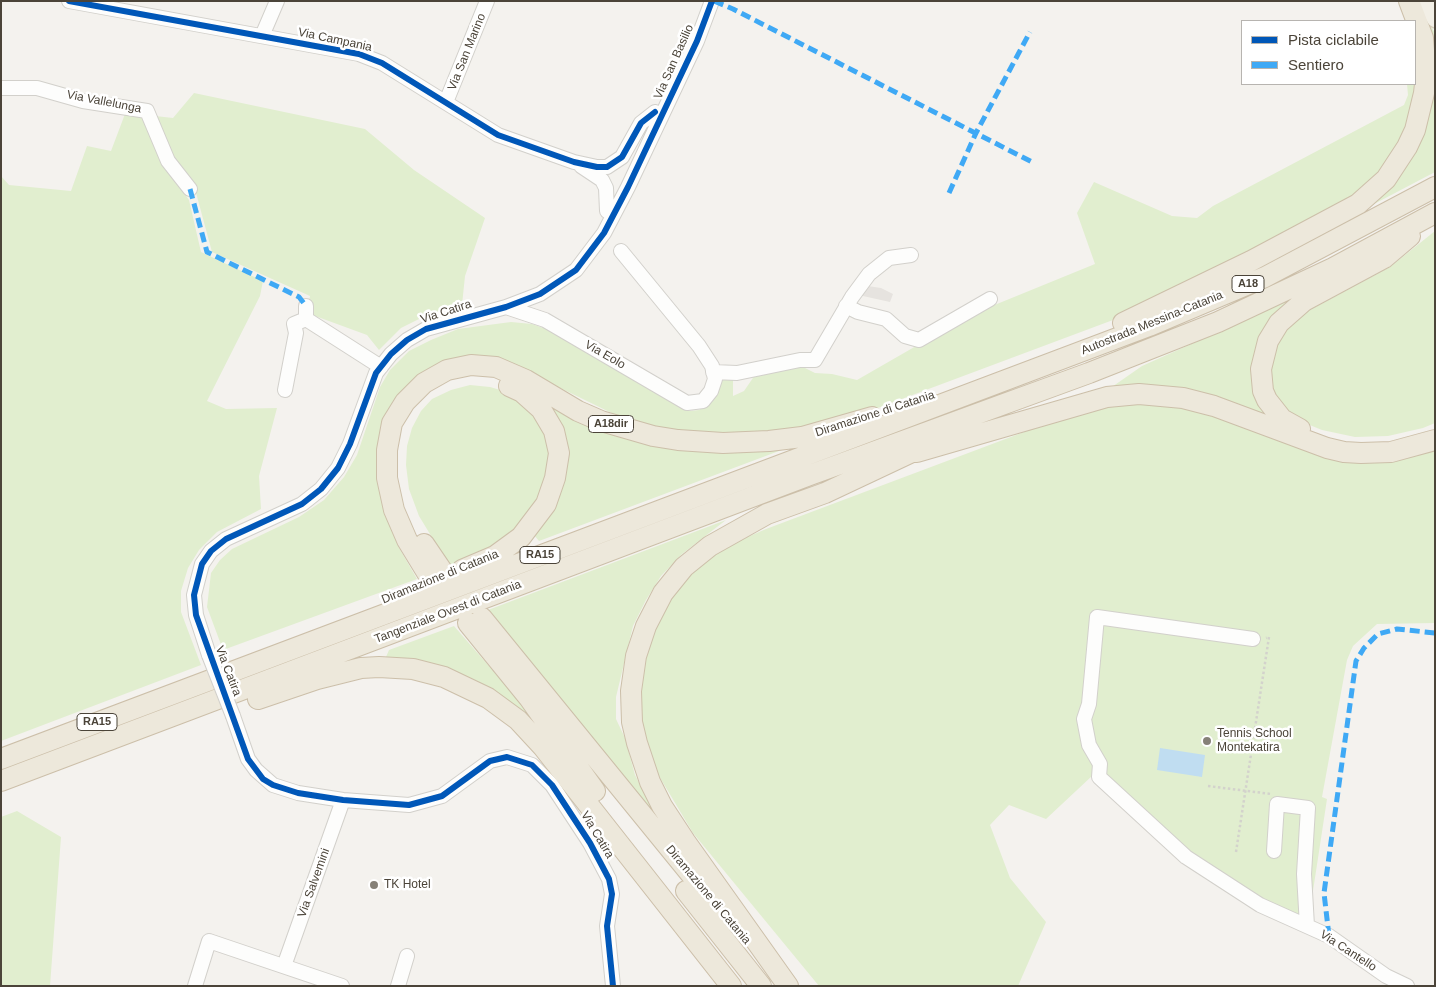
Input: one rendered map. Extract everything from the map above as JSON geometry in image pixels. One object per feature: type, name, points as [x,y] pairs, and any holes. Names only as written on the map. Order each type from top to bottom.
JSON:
[{"type":"highway","points":[[1052,362],[1093,337],[1251,261],[1358,204],[1373,192],[1398,163],[1411,138],[1420,111],[1426,75],[1425,57],[1421,31],[1409,1]]},
{"type":"highway","name":"Autostrada Messina-Catania","points":[[887,425],[1149,326],[1265,277],[1435,188]]},
{"type":"highway","points":[[1435,214],[1384,258],[1304,301],[1287,315],[1268,341],[1262,359],[1261,379],[1266,400],[1282,419],[1328,440],[1362,446],[1376,446],[1407,441],[1435,432]]},
{"type":"highway","name":"Autostrada Messina-Catania","points":[[897,450],[1218,322],[1333,268],[1435,214]]},
{"type":"highway","name":"Diramazione di Catania","points":[[262,659],[334,620],[496,556],[509,548],[531,527],[552,491],[558,466],[557,442],[554,431],[540,409],[522,392],[499,382],[476,378],[440,387],[430,394],[414,410],[401,440],[398,477],[406,507],[436,574],[407,540],[394,510],[387,478],[387,450],[392,423],[404,402],[424,382],[447,370],[471,365],[496,367],[526,380],[572,408],[601,421],[653,436],[723,443],[802,437],[863,420],[956,388],[1020,374]]},
{"type":"highway","points":[[788,986],[764,949],[685,841],[662,806],[650,782],[636,743],[632,722],[631,691],[636,656],[646,626],[664,593],[684,567],[710,546],[767,514],[825,493],[897,450],[1107,397],[1139,394],[1183,398],[1214,406],[1327,448],[1344,452],[1361,454],[1391,452],[1435,440]]},
{"type":"highway","name":"Tangenziale Ovest di Catania","points":[[1,759],[262,659],[887,425]]},
{"type":"highway","name":"Tangenziale Ovest di Catania","points":[[1,781],[810,475],[897,450]]},
{"type":"highway","name":"Diramazione di Catania","points":[[744,986],[605,805],[475,621],[783,986]]},
{"type":"highway","points":[[98,745],[150,738],[290,687],[361,668],[412,669],[457,682],[488,698],[529,731],[731,986]]},
{"type":"highway","points":[[528,698],[761,986]]},
{"type":"highway","points":[[706,894],[764,949],[796,986]]},
{"type":"main road","points":[[1425,1],[1435,19]]},
{"type":"street","name":"Via Campania","points":[[69,1],[359,54],[382,62],[498,135],[574,162]]},
{"type":"street","points":[[262,36],[276,1]]},
{"type":"street","name":"Via San Marino","points":[[446,102],[487,1]]},
{"type":"street","name":"Via San Basilio","points":[[506,307],[570,264],[588,244],[607,211],[691,36],[712,1]]},
{"type":"street","name":"Via San Basilio","points":[[506,307],[540,294],[558,284],[576,270],[599,241],[657,128],[698,41],[712,1]]},
{"type":"street","name":"Via Vallelunga","points":[[1,88],[44,90],[84,101],[147,111],[168,161],[190,189]]},
{"type":"street","points":[[574,162],[607,167],[616,163],[629,146],[641,123],[655,112]]},
{"type":"street","points":[[574,162],[602,180],[606,188],[607,211]]},
{"type":"street","points":[[621,251],[699,346],[713,369],[737,373],[800,360],[815,360],[846,306],[869,274],[889,258],[911,254]]},
{"type":"street","points":[[846,306],[858,312],[886,319],[905,336],[919,340],[990,300]]},
{"type":"street","name":"Via Catira","points":[[506,307],[426,329],[401,345],[376,373],[350,444],[338,468],[321,489],[302,504],[226,539],[211,551],[202,564],[194,594],[196,615],[248,759],[263,779],[284,790],[343,800],[410,805],[442,796],[490,761],[508,757],[532,765],[552,785],[590,843],[609,879],[612,894],[607,926],[613,986]]},
{"type":"street","name":"Via Eolo","points":[[506,307],[545,320],[686,403],[703,401],[711,391],[715,379],[713,369]]},
{"type":"street","points":[[285,390],[296,333],[294,324],[306,312],[381,367]]},
{"type":"street","name":"Via Cantello","points":[[1253,640],[1097,617],[1090,704],[1084,719],[1089,745],[1100,764],[1099,777],[1186,857],[1260,905],[1329,936],[1386,976],[1407,986]]},
{"type":"street","name":"Via Salvemini","points":[[284,966],[343,800]]},
{"type":"street","points":[[1274,851],[1277,804],[1312,804],[1304,874],[1307,926]]},
{"type":"street","points":[[195,986],[209,941],[342,986]]},
{"type":"street","points":[[398,986],[407,956]]},
{"type":"path","points":[[1236,852],[1269,637]]},
{"type":"path","points":[[1208,786],[1246,791]]},
{"type":"green space","points":[[1418,4],[1435,33],[1435,172],[1317,234],[1410,157],[1427,123],[1432,93]]},
{"type":"green space","points":[[1416,41],[1420,77],[1408,128],[1373,182],[1349,201],[1262,247],[1113,320],[859,415],[804,430],[707,435],[666,431],[628,421],[513,365],[483,356],[394,404],[387,515],[398,546],[417,579],[223,650],[207,607],[211,573],[220,560],[232,549],[299,517],[324,500],[344,477],[357,455],[380,387],[390,370],[409,351],[431,340],[458,329],[511,322],[532,324],[549,330],[689,411],[699,410],[710,403],[722,378],[733,378],[733,396],[744,391],[755,375],[803,367],[815,373],[832,374],[857,380],[970,315],[1095,264],[1077,213],[1094,182],[1172,216],[1197,218],[1213,206],[1404,105],[1408,95],[1407,85],[1416,85]]},
{"type":"green space","points":[[194,93],[365,129],[414,170],[485,218],[465,276],[462,305],[427,315],[401,328],[379,350],[367,335],[307,313],[310,296],[212,252],[195,189],[171,161],[155,116],[173,118]]},
{"type":"green space","points":[[125,114],[145,118],[162,162],[189,200],[201,252],[263,281],[260,296],[207,401],[226,409],[277,408],[259,476],[261,509],[217,532],[199,550],[188,568],[181,591],[181,612],[201,665],[1,741],[1,176],[9,185],[71,191],[87,146],[111,151]]},
{"type":"green space","points":[[1435,231],[1435,423],[1423,428],[1388,436],[1355,437],[1322,430],[1295,419],[1272,396],[1269,362],[1283,332],[1306,312],[1390,267]]},
{"type":"green space","points":[[1292,299],[1274,319],[1265,418],[1109,389],[1142,366]]},
{"type":"green space","points":[[470,385],[490,387],[507,392],[525,401],[549,438],[551,459],[548,481],[527,519],[487,552],[450,567],[419,516],[409,489],[406,465],[407,446],[412,428],[421,411],[432,399],[451,390]]},
{"type":"green space","points":[[541,398],[579,421],[615,436],[645,444],[679,449],[795,445],[539,541],[534,535],[559,493]]},
{"type":"green space","points":[[1116,402],[1191,407],[1328,456],[1435,447],[1435,623],[1377,624],[1353,646],[1347,660],[1322,797],[1327,799],[1311,904],[1300,916],[1264,903],[1189,852],[1101,786],[1092,776],[1046,819],[1009,805],[990,825],[1010,878],[1046,922],[1018,986],[819,986],[693,833],[656,771],[646,743],[640,714],[639,689],[644,658],[661,615],[675,592],[693,573],[709,558],[736,542],[1088,408]]},
{"type":"green space","points":[[726,520],[682,554],[661,576],[646,600],[633,626],[616,697],[616,719],[625,738],[635,775],[654,812],[684,857],[488,610]]},
{"type":"green space","points":[[454,626],[535,719],[562,756],[412,660],[386,657],[389,650]]},
{"type":"green space","points":[[17,811],[61,837],[50,986],[1,986],[1,817]]},
{"type":"shaded area","points":[[861,285],[881,288],[893,294],[890,302],[854,294]]},
{"type":"water","points":[[1160,748],[1205,755],[1202,777],[1157,770]]},
{"type":"marked path","points":[[714,1],[1034,163]]},
{"type":"marked path","points":[[949,193],[976,133],[1030,32]]},
{"type":"marked path","points":[[190,189],[207,252],[299,297],[306,306]]},
{"type":"marked path","points":[[1329,936],[1324,893],[1356,661],[1364,648],[1378,634],[1397,629],[1435,633]]},
{"type":"cycle path","points":[[69,1],[359,54],[382,63],[498,135],[574,162],[597,167],[607,167],[622,157],[641,123],[655,112]]},
{"type":"cycle path","points":[[613,986],[607,926],[612,894],[609,879],[590,843],[552,785],[532,765],[507,757],[490,761],[442,796],[409,805],[343,800],[298,793],[273,785],[263,779],[248,759],[196,615],[194,595],[202,564],[211,551],[226,539],[302,504],[321,489],[338,468],[350,444],[376,373],[391,354],[407,340],[426,329],[506,307],[540,294],[576,270],[604,233],[628,187],[697,41],[712,1]]},
{"type":"place","name":"Tennis School Montekatira","points":[[1207,741]]},
{"type":"place","name":"TK Hotel","points":[[374,885]]}]
